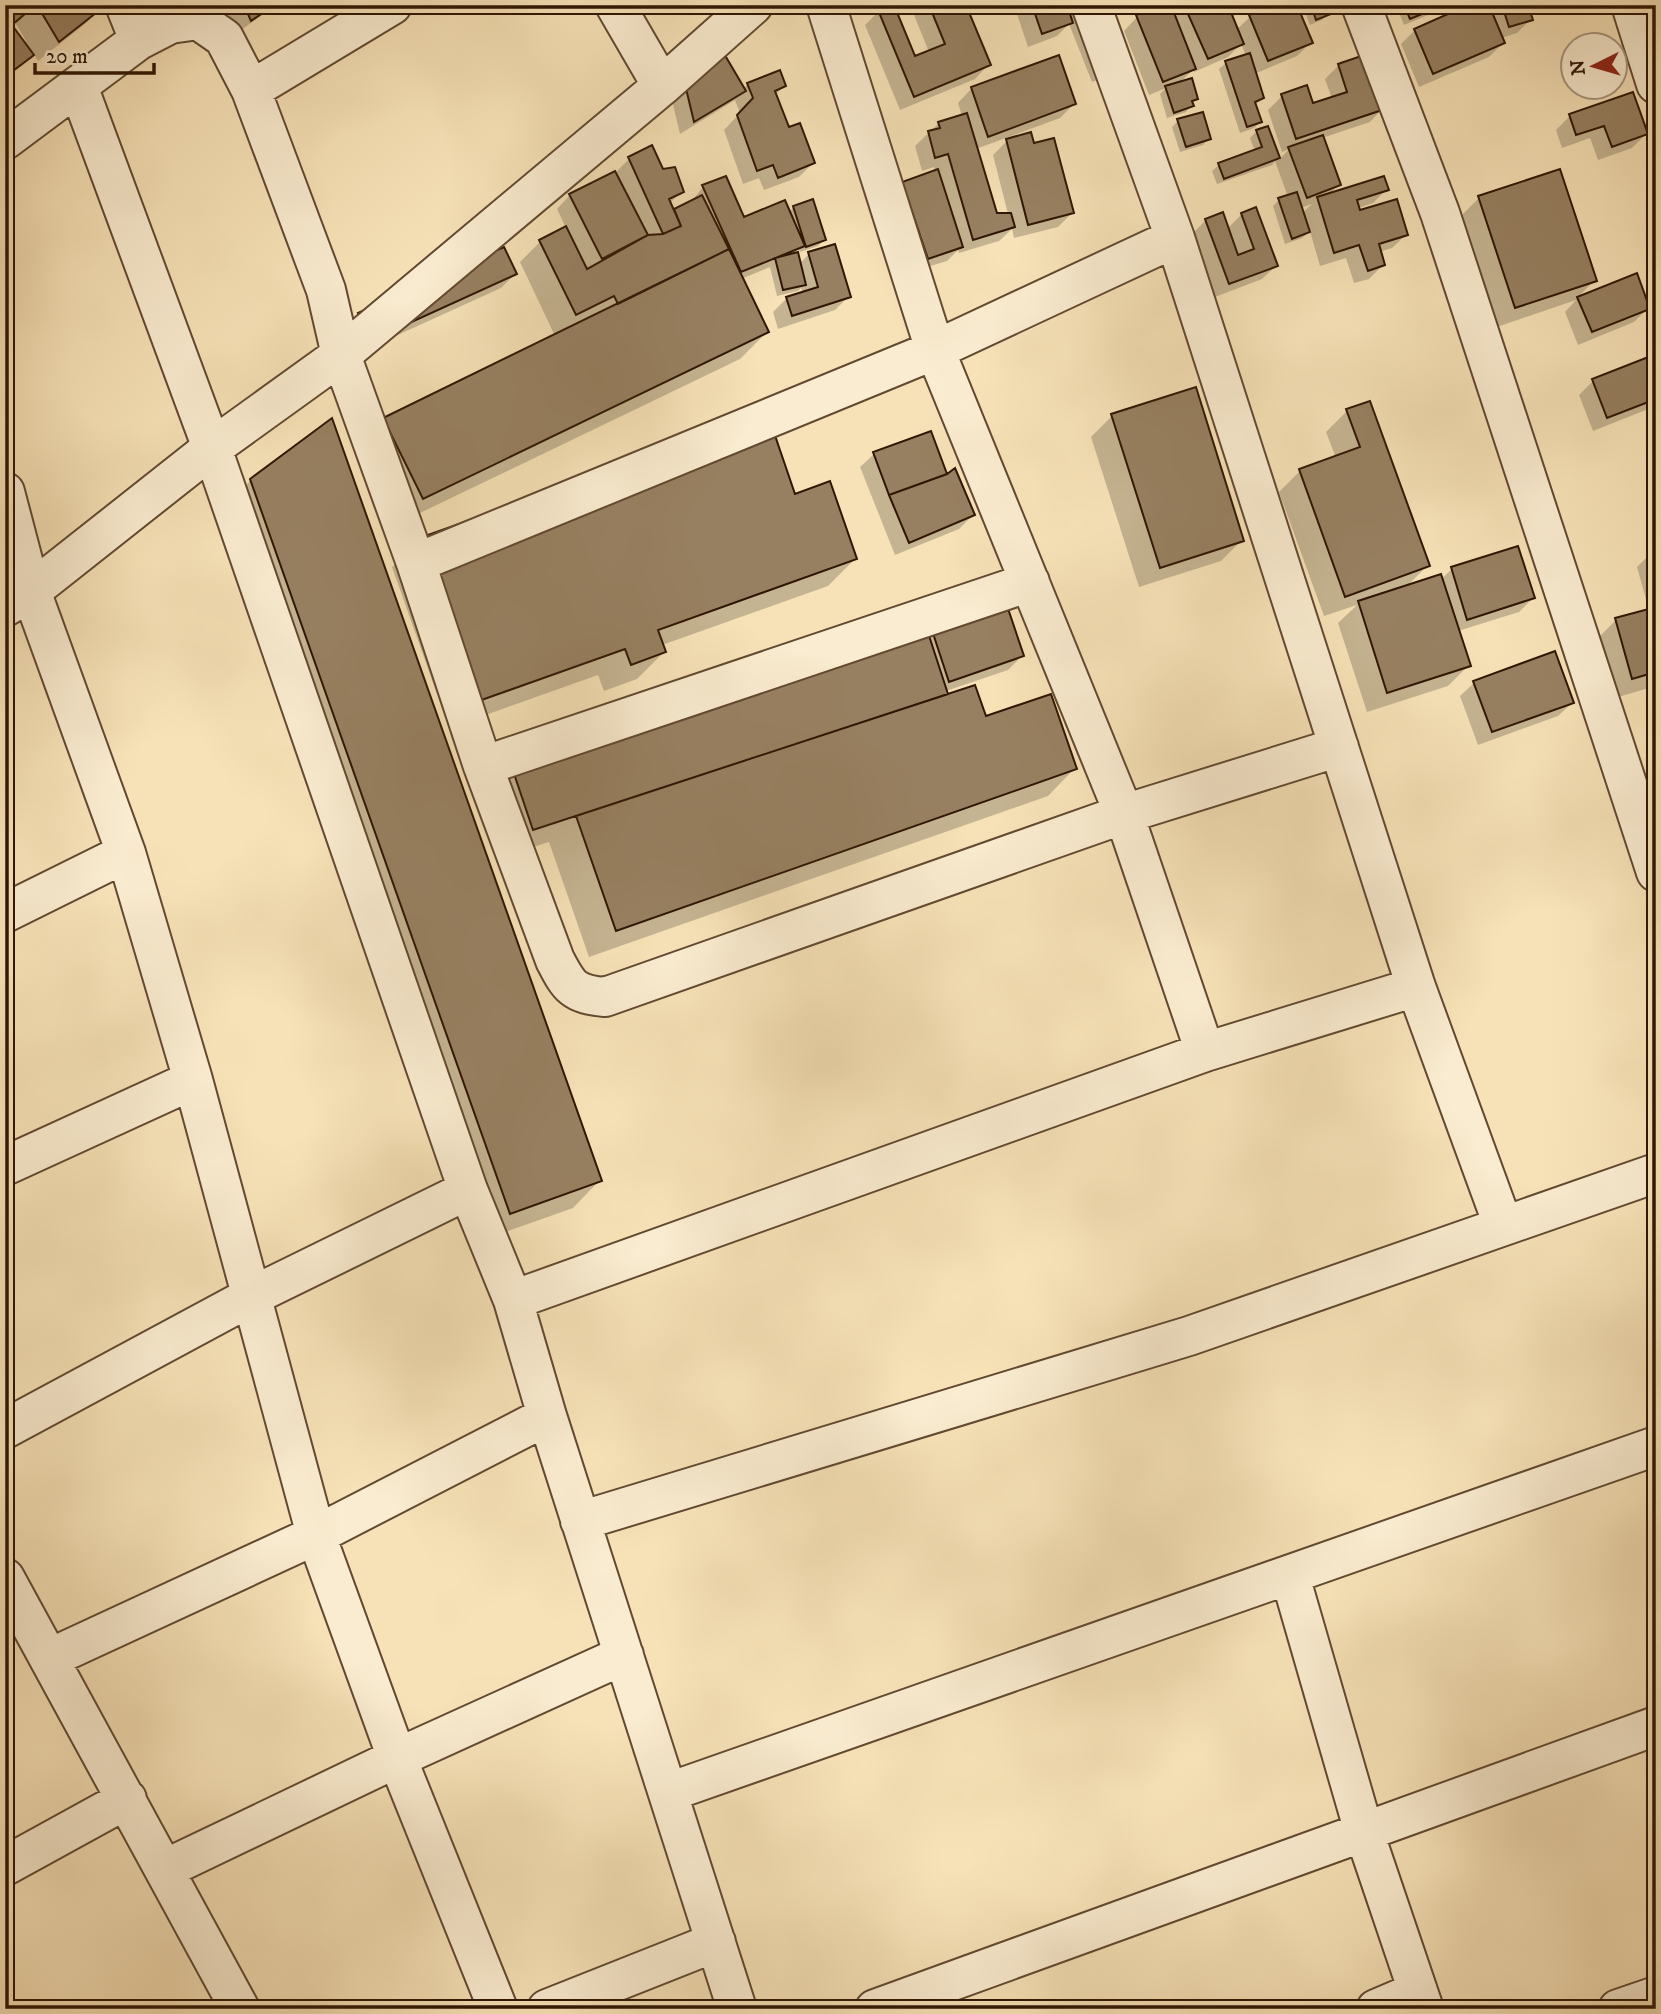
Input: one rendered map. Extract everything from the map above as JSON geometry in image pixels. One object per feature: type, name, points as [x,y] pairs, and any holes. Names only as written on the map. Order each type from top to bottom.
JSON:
[{"type":"street","points":[[125,5],[139,40]]},
{"type":"street","points":[[251,90],[393,5]]},
{"type":"street","points":[[615,5],[662,86]]},
{"type":"street","points":[[18,599],[212,448],[341,355],[662,86],[753,5]]},
{"type":"street","points":[[827,5],[935,350],[1124,814],[1205,1052]]},
{"type":"street","points":[[1091,5],[1175,238],[1416,987],[1503,1225]]},
{"type":"street","points":[[1361,5],[1440,213],[1656,872]]},
{"type":"street","points":[[1631,5],[1656,84]]},
{"type":"street","points":[[5,140],[139,40],[170,24],[198,20],[224,38],[251,90],[326,290],[341,355],[416,563],[483,766],[555,960],[569,986],[585,995],[605,997],[1124,814],[1339,747]]},
{"type":"street","points":[[78,86],[212,448],[468,1190],[513,1300],[580,1521],[737,2009]]},
{"type":"street","points":[[416,563],[935,350],[1175,238]]},
{"type":"street","points":[[5,492],[18,599],[126,853],[193,1080],[316,1535],[397,1758],[498,2009]]},
{"type":"street","points":[[483,766],[1030,582]]},
{"type":"street","points":[[5,913],[126,853]]},
{"type":"street","points":[[513,1300],[1205,1052],[1416,987]]},
{"type":"street","points":[[5,1166],[193,1080]]},
{"type":"street","points":[[580,1521],[1189,1336],[1656,1173]]},
{"type":"street","points":[[5,1429],[252,1296],[468,1190]]},
{"type":"street","points":[[50,1658],[316,1535],[547,1416]]},
{"type":"street","points":[[669,1793],[1656,1446]]},
{"type":"street","points":[[1290,1576],[1364,1832],[1421,2000],[1376,2009]]},
{"type":"street","points":[[7,1586],[50,1658],[127,1799],[234,2006]]},
{"type":"street","points":[[164,1869],[397,1758],[624,1655]]},
{"type":"street","points":[[875,2009],[1656,1726]]},
{"type":"street","points":[[5,1866],[127,1799]]},
{"type":"street","points":[[547,2009],[716,1941]]},
{"type":"street","points":[[1618,2009],[1656,1996]]},
{"type":"building","points":[[5,5],[31,5],[32,8],[12,25],[34,55],[5,77]]},
{"type":"building","points":[[37,5],[106,5],[59,42]]},
{"type":"building","points":[[244,5],[274,5],[251,21]]},
{"type":"building","points":[[894,5],[915,56],[945,44],[929,5],[966,5],[991,65],[914,97],[878,10]]},
{"type":"building","points":[[1032,5],[1067,5],[1073,23],[1042,34]]},
{"type":"building","points":[[1161,5],[1171,5],[1196,69],[1163,82],[1136,15]]},
{"type":"building","points":[[1184,5],[1228,5],[1244,44],[1208,59]]},
{"type":"building","points":[[1273,5],[1297,5],[1313,43],[1268,61],[1249,15]]},
{"type":"building","points":[[1311,5],[1327,5],[1331,14],[1316,20]]},
{"type":"building","points":[[1404,5],[1444,5],[1410,19]]},
{"type":"building","points":[[1468,5],[1489,5],[1505,43],[1433,74],[1414,29]]},
{"type":"building","points":[[1502,5],[1528,5],[1533,20],[1509,27]]},
{"type":"building","points":[[713,35],[746,91],[694,122],[678,55]]},
{"type":"building","points":[[1250,53],[1264,98],[1255,102],[1262,122],[1247,127],[1225,61]]},
{"type":"building","points":[[1367,54],[1385,109],[1296,139],[1281,94],[1307,85],[1313,103],[1347,92],[1338,64]]},
{"type":"building","points":[[1059,55],[1076,104],[988,137],[971,87]]},
{"type":"building","points":[[780,70],[786,86],[775,91],[789,127],[800,123],[815,163],[778,178],[773,165],[757,171],[737,115],[753,98],[747,83]]},
{"type":"building","points":[[1192,78],[1198,99],[1192,101],[1194,106],[1174,113],[1165,86]]},
{"type":"building","points":[[1633,92],[1648,134],[1612,147],[1604,126],[1576,135],[1569,114],[1604,102],[1630,102],[1630,93]]},
{"type":"building","points":[[1203,112],[1211,139],[1186,147],[1177,119]]},
{"type":"building","points":[[967,113],[997,213],[1011,213],[1015,227],[973,240],[948,154],[935,158],[928,131],[940,128],[938,122]]},
{"type":"building","points":[[1268,126],[1280,158],[1224,179],[1218,163],[1262,147],[1256,130]]},
{"type":"building","points":[[1031,132],[1034,143],[1054,138],[1074,213],[1028,225],[1006,139]]},
{"type":"building","points":[[1323,135],[1341,185],[1307,198],[1288,147]]},
{"type":"building","points":[[652,145],[663,169],[675,167],[684,192],[669,199],[681,226],[663,234],[628,157]]},
{"type":"building","points":[[938,169],[963,247],[928,259],[902,182]]},
{"type":"building","points":[[1560,169],[1597,281],[1515,308],[1478,196]]},
{"type":"building","points":[[615,171],[648,235],[602,259],[569,194]]},
{"type":"building","points":[[726,176],[744,217],[785,200],[805,246],[741,272],[702,185]]},
{"type":"building","points":[[1384,176],[1389,190],[1357,200],[1360,210],[1397,199],[1408,235],[1379,244],[1385,265],[1368,271],[1359,245],[1334,253],[1317,197]]},
{"type":"building","points":[[1297,192],[1310,232],[1292,239],[1278,198]]},
{"type":"building","points":[[702,195],[729,249],[618,304],[614,296],[576,315],[539,240],[566,226],[587,269],[648,235],[663,234],[681,226],[674,209]]},
{"type":"building","points":[[813,199],[826,240],[806,247],[793,206]]},
{"type":"building","points":[[1256,207],[1278,266],[1229,284],[1205,219],[1223,212],[1238,255],[1254,249],[1241,213]]},
{"type":"building","points":[[835,244],[851,297],[792,316],[786,297],[818,287],[808,252]]},
{"type":"building","points":[[504,247],[517,274],[370,341],[358,313]]},
{"type":"building","points":[[729,249],[769,332],[423,499],[383,418]]},
{"type":"building","points":[[798,252],[806,285],[783,290],[775,258]]},
{"type":"building","points":[[1637,273],[1650,309],[1592,332],[1577,297]]},
{"type":"building","points":[[1656,354],[1656,399],[1607,418],[1592,379]]},
{"type":"building","points":[[1196,387],[1244,541],[1160,568],[1111,414]]},
{"type":"building","points":[[1370,401],[1430,566],[1345,597],[1299,469],[1360,447],[1346,409]]},
{"type":"building","points":[[768,415],[795,494],[830,481],[857,559],[658,630],[666,652],[631,665],[625,649],[476,702],[419,538]]},
{"type":"building","points":[[332,418],[602,1181],[510,1214],[250,479]]},
{"type":"building","points":[[931,431],[947,474],[889,495],[873,452]]},
{"type":"building","points":[[955,468],[975,515],[909,543],[889,495],[947,474]]},
{"type":"building","points":[[1518,546],[1535,598],[1467,620],[1451,567]]},
{"type":"building","points":[[1441,574],[1471,666],[1387,693],[1358,601]]},
{"type":"building","points":[[998,579],[1024,656],[949,682],[923,603]]},
{"type":"building","points":[[1656,607],[1656,672],[1632,679],[1615,618]]},
{"type":"building","points":[[920,608],[948,694],[533,830],[504,744]]},
{"type":"building","points":[[1555,651],[1574,703],[1492,732],[1473,681]]},
{"type":"building","points":[[975,685],[986,716],[1051,694],[1077,769],[616,931],[576,816]]}]
